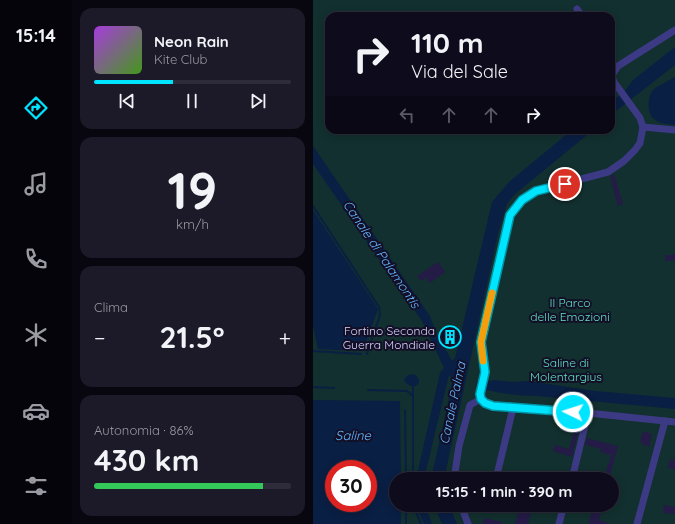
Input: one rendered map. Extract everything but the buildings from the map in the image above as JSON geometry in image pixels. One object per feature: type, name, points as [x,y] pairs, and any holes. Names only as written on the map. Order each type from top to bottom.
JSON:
[{"type":"street","points":[[615,70],[618,66],[675,30]]},
{"type":"street","points":[[615,83],[640,118],[643,126],[640,143],[624,161],[608,172],[536,191],[522,200],[510,215],[481,342],[485,372],[480,394],[481,399],[485,403],[493,406],[588,413],[675,422]]},
{"type":"street","points":[[643,126],[675,130]]},
{"type":"street","points":[[455,472],[459,446],[470,405],[481,399]]},
{"type":"street","points":[[498,472],[513,408]]},
{"type":"street","points":[[574,472],[588,413]]},
{"type":"street","points":[[637,524],[665,421]]},
{"type":"street","points":[[464,512],[468,524]]},
{"type":"street","points":[[559,524],[562,512]]},
{"type":"green space","name":"Saline di Molentargius","points":[[313,0],[675,0],[675,524],[313,524]]},
{"type":"water","points":[[675,47],[675,65],[615,112],[615,97],[621,96],[633,80]]},
{"type":"water","points":[[675,77],[675,125],[664,124],[656,121],[652,117],[649,109],[649,100],[653,90]]},
{"type":"water","points":[[567,134],[588,134],[514,195],[507,204],[499,230],[446,472],[433,472],[451,389],[452,379],[449,375],[426,472],[418,472],[440,373],[444,368],[422,321],[313,164],[313,146],[430,316],[436,332],[452,361],[455,358],[492,202],[509,182]]},
{"type":"water","points":[[313,210],[378,309],[363,350],[318,349],[313,326]]},
{"type":"water","points":[[410,374],[416,375],[419,380],[419,383],[416,386],[410,386],[404,381]]},
{"type":"water","points":[[494,380],[513,382],[528,381],[595,391],[675,398],[675,409],[514,395],[476,387],[477,381],[486,382]]},
{"type":"water","name":"Saline","points":[[313,400],[400,401],[401,472],[389,472],[389,512],[401,512],[401,524],[313,524]]},
{"type":"water","points":[[419,512],[428,512],[432,524],[424,524]]},
{"type":"water","points":[[437,512],[452,512],[457,524],[442,524]]},
{"type":"waterway","points":[[313,206],[379,307],[380,315],[367,354]]},
{"type":"waterway","points":[[313,351],[361,354]]},
{"type":"waterway","points":[[413,386],[413,395]]},
{"type":"waterway","points":[[313,387],[334,388]]},
{"type":"waterway","points":[[368,390],[407,391],[413,396],[413,472]]},
{"type":"waterway","points":[[405,410],[406,472]]},
{"type":"waterway","points":[[406,512],[406,524]]},
{"type":"waterway","points":[[416,512],[421,524]]},
{"type":"slow traffic","points":[[483,361],[481,342],[492,293]]},
{"type":"place","name":"Fortino Seconda Guerra Mondiale","points":[[450,337]]},
{"type":"route","points":[[565,184],[536,191],[522,200],[510,215],[481,342],[485,372],[480,394],[481,399],[485,403],[493,406],[573,412]]},
{"type":"water label","name":"Canale di Palamontis","points":[[382,254]]},
{"type":"water label","name":"Canale Palma","points":[[452,403]]},
{"type":"park label","name":"Il Parco delle Emozioni","points":[[570,309]]}]
